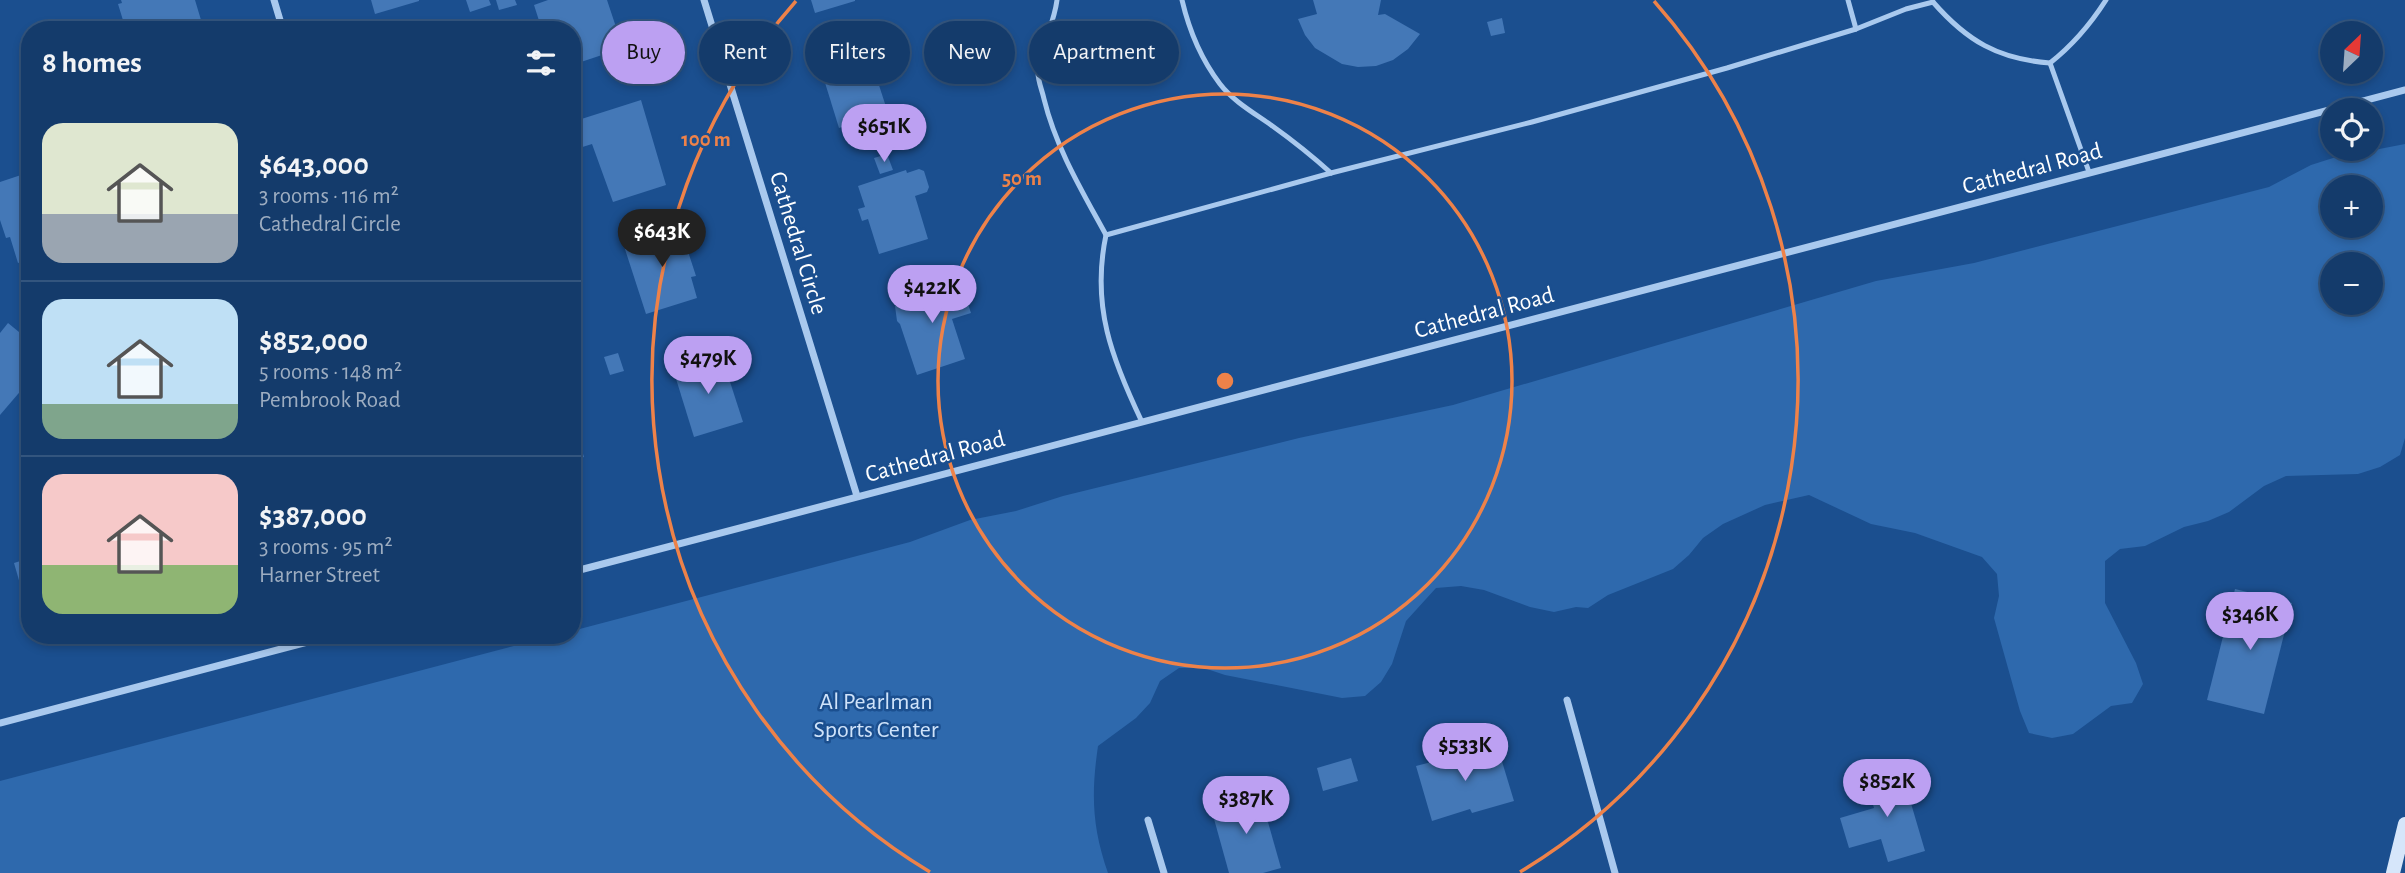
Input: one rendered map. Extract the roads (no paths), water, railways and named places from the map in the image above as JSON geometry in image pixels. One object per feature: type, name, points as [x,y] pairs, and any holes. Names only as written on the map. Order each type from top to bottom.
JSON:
[{"type":"main road","points":[[2393,873],[2405,824]]},
{"type":"street","points":[[274,0],[280,21]]},
{"type":"street","name":"Cathedral Circle","points":[[704,0],[857,496]]},
{"type":"street","name":"Cathedral Road","points":[[581,570],[2405,90]]},
{"type":"street","points":[[0,723],[300,644]]},
{"type":"street","points":[[1567,700],[1615,873]]},
{"type":"street","points":[[1148,820],[1164,873]]},
{"type":"lane","points":[[1056,0],[1038,76],[1064,158],[1106,236],[1101,282],[1104,318],[1111,352],[1142,422]]},
{"type":"lane","points":[[1182,0],[1188,27],[1221,86],[1245,107],[1303,148],[1331,173]]},
{"type":"lane","points":[[1848,0],[1856,29]]},
{"type":"lane","points":[[1106,236],[1727,68],[1856,29],[1933,1],[1949,21],[1970,38],[1996,52],[2024,61],[2050,63],[2084,32],[2106,0]]},
{"type":"lane","points":[[2050,63],[2089,172]]},
{"type":"park label","name":"Al Pearlman Sports Center","points":[[876,715]]}]
